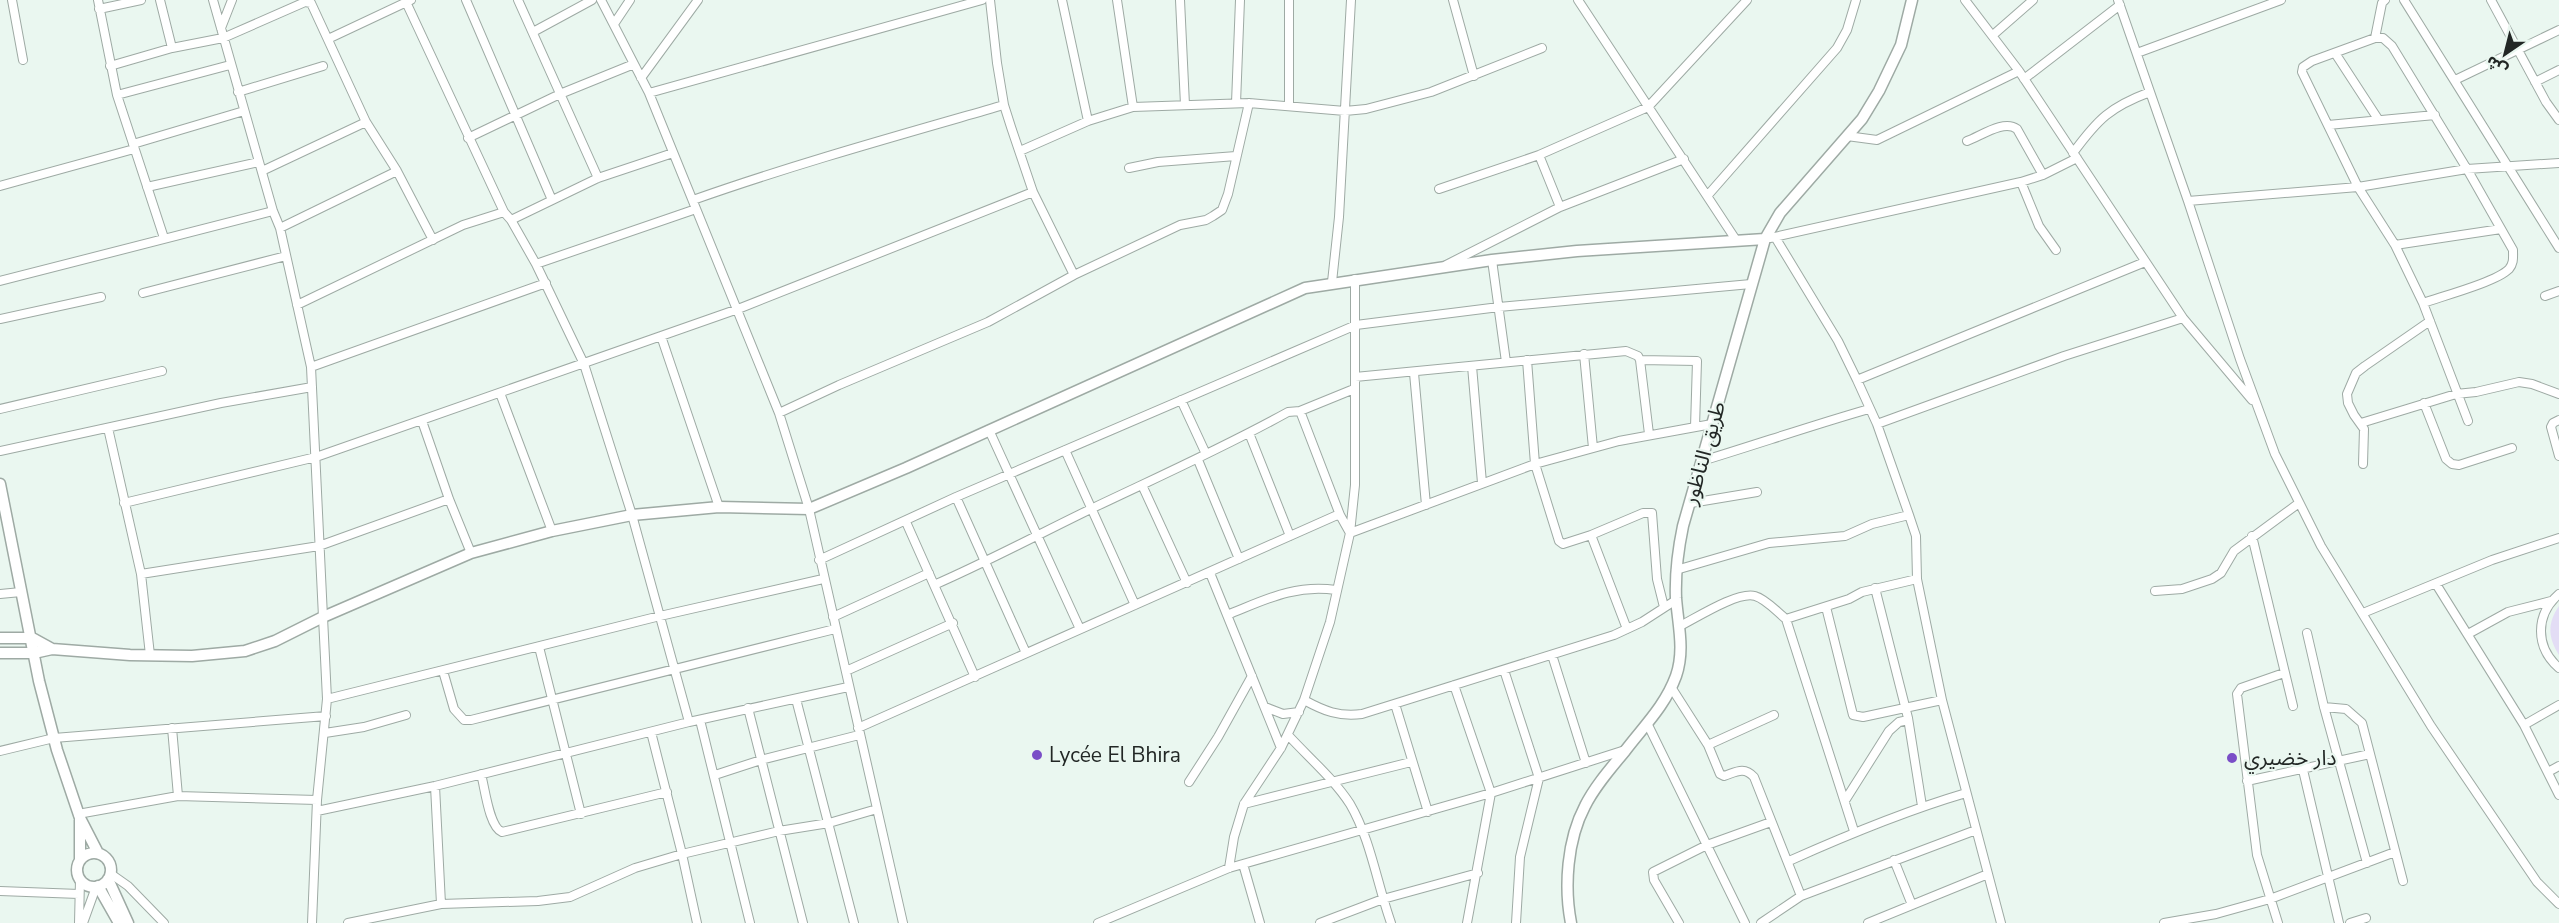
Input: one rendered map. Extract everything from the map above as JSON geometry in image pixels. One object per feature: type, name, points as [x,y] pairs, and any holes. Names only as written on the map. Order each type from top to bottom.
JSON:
[{"type":"street","points":[[12,0],[23,60]]},
{"type":"street","points":[[141,0],[99,4],[117,95],[164,238]]},
{"type":"street","points":[[160,0],[172,48]]},
{"type":"street","points":[[213,0],[273,212],[280,228],[311,367],[327,699],[317,800],[312,923]]},
{"type":"street","points":[[221,28],[232,0]]},
{"type":"street","points":[[466,0],[552,200]]},
{"type":"street","points":[[519,0],[598,178]]},
{"type":"street","points":[[533,32],[592,0]]},
{"type":"street","points":[[601,0],[649,93],[779,413],[809,509],[823,579],[903,923]]},
{"type":"street","points":[[614,24],[630,0]]},
{"type":"street","points":[[641,78],[698,0]]},
{"type":"street","points":[[649,93],[982,0]]},
{"type":"street","points":[[990,0],[1004,105],[1033,192],[1074,275]]},
{"type":"street","points":[[1062,0],[1088,121]]},
{"type":"street","points":[[1117,0],[1133,108]]},
{"type":"street","points":[[1180,0],[1185,105]]},
{"type":"street","points":[[1236,103],[1240,0]]},
{"type":"street","points":[[1289,0],[1289,105]]},
{"type":"street","points":[[1332,282],[1339,217],[1351,0]]},
{"type":"street","points":[[1453,0],[1474,76]]},
{"type":"street","points":[[1578,0],[1736,240]]},
{"type":"street","points":[[1439,189],[1539,155],[1648,107],[1747,0]]},
{"type":"street","points":[[1708,195],[1832,55],[1846,30],[1856,0]]},
{"type":"street","name":"طريق الناظور","points":[[1571,923],[1568,907],[1568,880],[1578,824],[1593,792],[1663,704],[1679,664],[1680,626],[1676,570],[1683,526],[1751,284],[1780,213],[1862,119],[1890,70],[1908,26],[1912,0]]},
{"type":"street","points":[[1965,0],[2021,75],[2183,318],[2256,405]]},
{"type":"street","points":[[1993,35],[2033,0]]},
{"type":"street","points":[[2137,53],[2280,0]]},
{"type":"street","points":[[2375,38],[2382,3],[2385,0]]},
{"type":"street","points":[[2404,0],[2559,248]]},
{"type":"street","points":[[2492,0],[2517,50],[2559,120]]},
{"type":"street","points":[[328,39],[408,1],[468,138],[504,212],[511,220],[546,283],[584,364],[632,515],[689,722]]},
{"type":"street","points":[[110,66],[172,48],[223,38],[305,2],[311,3],[366,122],[397,171],[433,240]]},
{"type":"street","points":[[1847,136],[1877,140],[2021,75],[2119,2],[2240,359],[2275,454],[2321,546],[2431,726],[2537,882],[2559,904]]},
{"type":"street","points":[[2455,80],[2559,30]]},
{"type":"street","points":[[2423,303],[2486,281],[2507,271],[2513,262],[2513,250],[2392,45],[2383,38],[2375,38],[2312,61],[2302,69],[2358,187],[2395,245],[2423,303],[2468,421]]},
{"type":"street","points":[[1020,151],[1088,121],[1133,108],[1249,103],[1345,111],[1366,109],[1399,102],[1474,76],[1542,48]]},
{"type":"street","points":[[2335,53],[2378,119]]},
{"type":"street","points":[[468,138],[560,94],[634,64]]},
{"type":"street","points":[[117,95],[230,65]]},
{"type":"street","points":[[238,92],[323,66]]},
{"type":"street","points":[[2535,82],[2559,70]]},
{"type":"street","points":[[0,653],[34,653],[52,649],[192,656],[258,648],[323,617],[471,553],[552,531],[632,515],[719,507],[809,509],[849,494],[1305,288],[1332,282],[1492,260],[1577,251],[1770,238],[2021,182],[2043,175],[2075,156],[2090,129],[2105,114],[2123,102],[2150,92]]},
{"type":"street","points":[[779,413],[988,322],[1074,275],[1180,225],[1206,220],[1213,216],[1222,210],[1226,201],[1249,103]]},
{"type":"street","points":[[693,200],[831,154],[1004,105]]},
{"type":"street","points":[[0,186],[244,111]]},
{"type":"street","points":[[2328,125],[2435,115]]},
{"type":"street","points":[[147,187],[261,166],[366,122]]},
{"type":"street","points":[[1967,141],[2005,125],[2013,125],[2043,175]]},
{"type":"street","points":[[511,220],[598,178],[673,153]]},
{"type":"street","points":[[1539,155],[1560,207]]},
{"type":"street","points":[[1130,168],[1158,162],[1236,156]]},
{"type":"street","points":[[1441,268],[1560,207],[1684,159]]},
{"type":"street","points":[[2188,201],[2358,187],[2467,169],[2559,163]]},
{"type":"street","points":[[280,228],[397,171]]},
{"type":"street","points":[[2021,182],[2039,226],[2056,250]]},
{"type":"street","points":[[124,503],[316,457],[422,421],[738,309],[1033,192]]},
{"type":"street","points":[[536,264],[696,209]]},
{"type":"street","points":[[0,281],[273,212]]},
{"type":"street","points":[[297,305],[462,225],[504,212]]},
{"type":"street","points":[[2395,245],[2501,229]]},
{"type":"street","points":[[1770,238],[1838,341],[1877,424],[1909,515],[1916,536],[1917,579],[1942,700],[2001,923]]},
{"type":"street","points":[[143,293],[286,256]]},
{"type":"street","points":[[1492,260],[1506,362]]},
{"type":"street","points":[[1857,380],[2145,262]]},
{"type":"street","points":[[1229,868],[1234,837],[1244,804],[1281,748],[1304,700],[1330,622],[1350,533],[1354,485],[1355,279]]},
{"type":"street","points":[[311,367],[546,283]]},
{"type":"street","points":[[819,560],[906,522],[956,496],[1356,325],[1499,307],[1751,284]]},
{"type":"street","points":[[2546,296],[2559,291]]},
{"type":"street","points":[[0,319],[102,297]]},
{"type":"street","points":[[1877,424],[2064,356],[2183,318]]},
{"type":"street","points":[[2363,464],[2364,429],[2348,403],[2347,394],[2356,373],[2430,321]]},
{"type":"street","points":[[661,336],[719,507]]},
{"type":"street","points":[[1355,377],[1626,351],[1638,356],[1640,360],[1649,434]]},
{"type":"street","points":[[1584,354],[1593,448]]},
{"type":"street","points":[[2225,368],[2240,359]]},
{"type":"street","points":[[1527,360],[1536,464],[1561,543],[1591,535],[1643,513],[1652,513],[1658,579],[1664,607]]},
{"type":"street","points":[[1640,360],[1697,361],[1695,427]]},
{"type":"street","points":[[1472,366],[1482,483]]},
{"type":"street","points":[[0,409],[162,371]]},
{"type":"street","points":[[1414,373],[1426,505]]},
{"type":"street","points":[[2361,423],[2456,394],[2476,393],[2519,382],[2532,384],[2559,394]]},
{"type":"street","points":[[0,451],[221,403],[312,387]]},
{"type":"street","points":[[934,585],[987,562],[1092,508],[1202,457],[1288,412],[1300,411],[1354,390]]},
{"type":"street","points":[[500,393],[552,531]]},
{"type":"street","points":[[1181,400],[1239,560]]},
{"type":"street","points":[[2424,403],[2446,459],[2452,464],[2459,465],[2512,448]]},
{"type":"street","points":[[1702,461],[1772,440],[1804,427],[1869,409]]},
{"type":"street","points":[[1300,411],[1340,515],[1350,533]]},
{"type":"street","points":[[2559,420],[2551,427],[2559,456]]},
{"type":"street","points":[[422,421],[449,499],[471,553]]},
{"type":"street","points":[[1350,533],[1536,464],[1649,434],[1712,424]]},
{"type":"street","points":[[108,428],[141,574],[150,655]]},
{"type":"street","points":[[989,430],[1007,474],[1039,536],[1080,629]]},
{"type":"street","points":[[1249,434],[1290,536]]},
{"type":"street","points":[[1065,450],[1136,605]]},
{"type":"street","points":[[0,484],[4,522],[54,738],[79,816],[99,853],[110,862],[110,877],[128,923]]},
{"type":"street","points":[[1142,485],[1186,583]]},
{"type":"street","points":[[1691,503],[1757,492]]},
{"type":"street","points":[[956,496],[1026,653]]},
{"type":"street","points":[[141,574],[319,546],[449,499]]},
{"type":"street","points":[[2156,591],[2182,589],[2212,579],[2221,573],[2233,552],[2299,503]]},
{"type":"street","points":[[715,775],[858,732],[1026,653],[1340,515]]},
{"type":"street","points":[[1676,570],[1769,543],[1845,536],[1872,525],[1909,515]]},
{"type":"street","points":[[906,522],[975,676]]},
{"type":"street","points":[[1591,535],[1627,629]]},
{"type":"street","points":[[2253,536],[2293,706]]},
{"type":"street","points":[[2364,613],[2492,560],[2559,538]]},
{"type":"street","points":[[833,617],[929,573]]},
{"type":"street","points":[[1210,573],[1281,748]]},
{"type":"street","points":[[327,699],[660,616],[823,579]]},
{"type":"street","points":[[1786,619],[1826,607],[1875,588],[1917,579]]},
{"type":"street","points":[[2436,584],[2524,725],[2559,795]]},
{"type":"street","points":[[1227,615],[1288,591],[1311,588],[1336,590]]},
{"type":"street","points":[[1875,588],[1908,720],[1922,806]]},
{"type":"street","points":[[0,594],[21,592]]},
{"type":"street","points":[[2559,594],[2551,601],[2543,615],[2540,631],[2543,647],[2551,661],[2559,668]]},
{"type":"street","points":[[1680,626],[1717,607],[1747,596],[1759,598],[1786,619],[1846,799],[1854,831]]},
{"type":"street","points":[[1304,700],[1330,713],[1351,715],[1395,704],[1627,629],[1677,600]]},
{"type":"street","points":[[2468,633],[2508,612],[2551,601]]},
{"type":"street","points":[[1826,607],[1851,713],[1859,717],[1942,700]]},
{"type":"street","points":[[846,671],[953,623]]},
{"type":"street","points":[[443,671],[454,709],[464,720],[476,719],[835,629]]},
{"type":"street","points":[[2307,633],[2324,707],[2367,863]]},
{"type":"street","points":[[0,638],[32,638],[52,649]]},
{"type":"street","points":[[539,647],[581,814]]},
{"type":"street","points":[[1552,655],[1586,763]]},
{"type":"street","points":[[1504,670],[1539,778],[1520,857],[1516,923]]},
{"type":"street","points":[[2278,923],[2257,855],[2237,694],[2241,688],[2284,673]]},
{"type":"street","points":[[1190,782],[1252,676]]},
{"type":"street","points":[[1454,685],[1491,793],[1467,923]]},
{"type":"street","points":[[317,811],[435,786],[689,722],[848,687]]},
{"type":"street","points":[[1671,687],[1708,745],[1720,774],[1724,776],[1740,770],[1754,777],[1802,896]]},
{"type":"street","points":[[796,699],[854,923]]},
{"type":"street","points":[[1395,704],[1428,812]]},
{"type":"street","points":[[2524,725],[2559,705]]},
{"type":"street","points":[[1265,707],[1283,714],[1299,712]]},
{"type":"street","points":[[2324,707],[2346,709],[2358,717],[2362,723],[2403,880]]},
{"type":"street","points":[[748,708],[803,923]]},
{"type":"street","points":[[1708,745],[1774,715]]},
{"type":"street","points":[[0,751],[54,738],[326,716]]},
{"type":"street","points":[[325,733],[364,727],[406,716]]},
{"type":"street","points":[[700,720],[750,923]]},
{"type":"street","points":[[1846,799],[1889,731],[1899,722],[1908,720]]},
{"type":"street","points":[[1648,725],[1745,923]]},
{"type":"street","points":[[172,728],[178,796]]},
{"type":"street","points":[[651,732],[697,923]]},
{"type":"street","points":[[1288,735],[1346,798],[1363,829],[1391,923]]},
{"type":"street","points":[[1102,922],[1229,868],[1428,812],[1625,750]]},
{"type":"street","points":[[2247,781],[2370,754]]},
{"type":"street","points":[[1244,804],[1411,762]]},
{"type":"street","points":[[2548,772],[2559,766]]},
{"type":"street","points":[[2303,770],[2339,923]]},
{"type":"street","points":[[482,774],[492,820],[499,831],[514,831],[667,792]]},
{"type":"street","points":[[435,786],[441,904]]},
{"type":"street","points":[[1789,861],[1854,831],[1922,806],[1966,793]]},
{"type":"street","points":[[79,816],[178,796],[317,800]]},
{"type":"street","points":[[348,923],[388,918],[441,904],[538,901],[570,897],[635,868],[682,854],[779,831],[829,823],[877,808]]},
{"type":"street","points":[[79,816],[80,859],[76,870],[80,880],[79,923]]},
{"type":"street","points":[[1679,923],[1652,874],[1656,869],[1707,845],[1771,822]]},
{"type":"street","points":[[1761,923],[1802,896],[1976,830]]},
{"type":"street","points":[[2165,923],[2217,918],[2395,852]]},
{"type":"street","points":[[80,859],[87,854],[99,853]]},
{"type":"street","points":[[1894,860],[1912,905]]},
{"type":"street","points":[[1243,864],[1260,923]]},
{"type":"street","points":[[1320,923],[1383,899],[1478,873]]},
{"type":"street","points":[[1868,923],[1988,874]]},
{"type":"street","points":[[83,923],[97,887],[110,877]]},
{"type":"street","points":[[110,877],[128,886],[164,923]]},
{"type":"street","points":[[80,880],[88,886],[97,887]]},
{"type":"street","points":[[97,887],[119,923]]},
{"type":"street","points":[[0,891],[79,894]]},
{"type":"street","points":[[2350,923],[2366,918]]},
{"type":"shaded area","points":[[2559,606],[2559,655],[2550,630],[2552,618]]},
{"type":"place","name":"Lycée El Bhira","points":[[1037,755]]},
{"type":"place","name":"دار خضيري","points":[[2232,758]]}]
